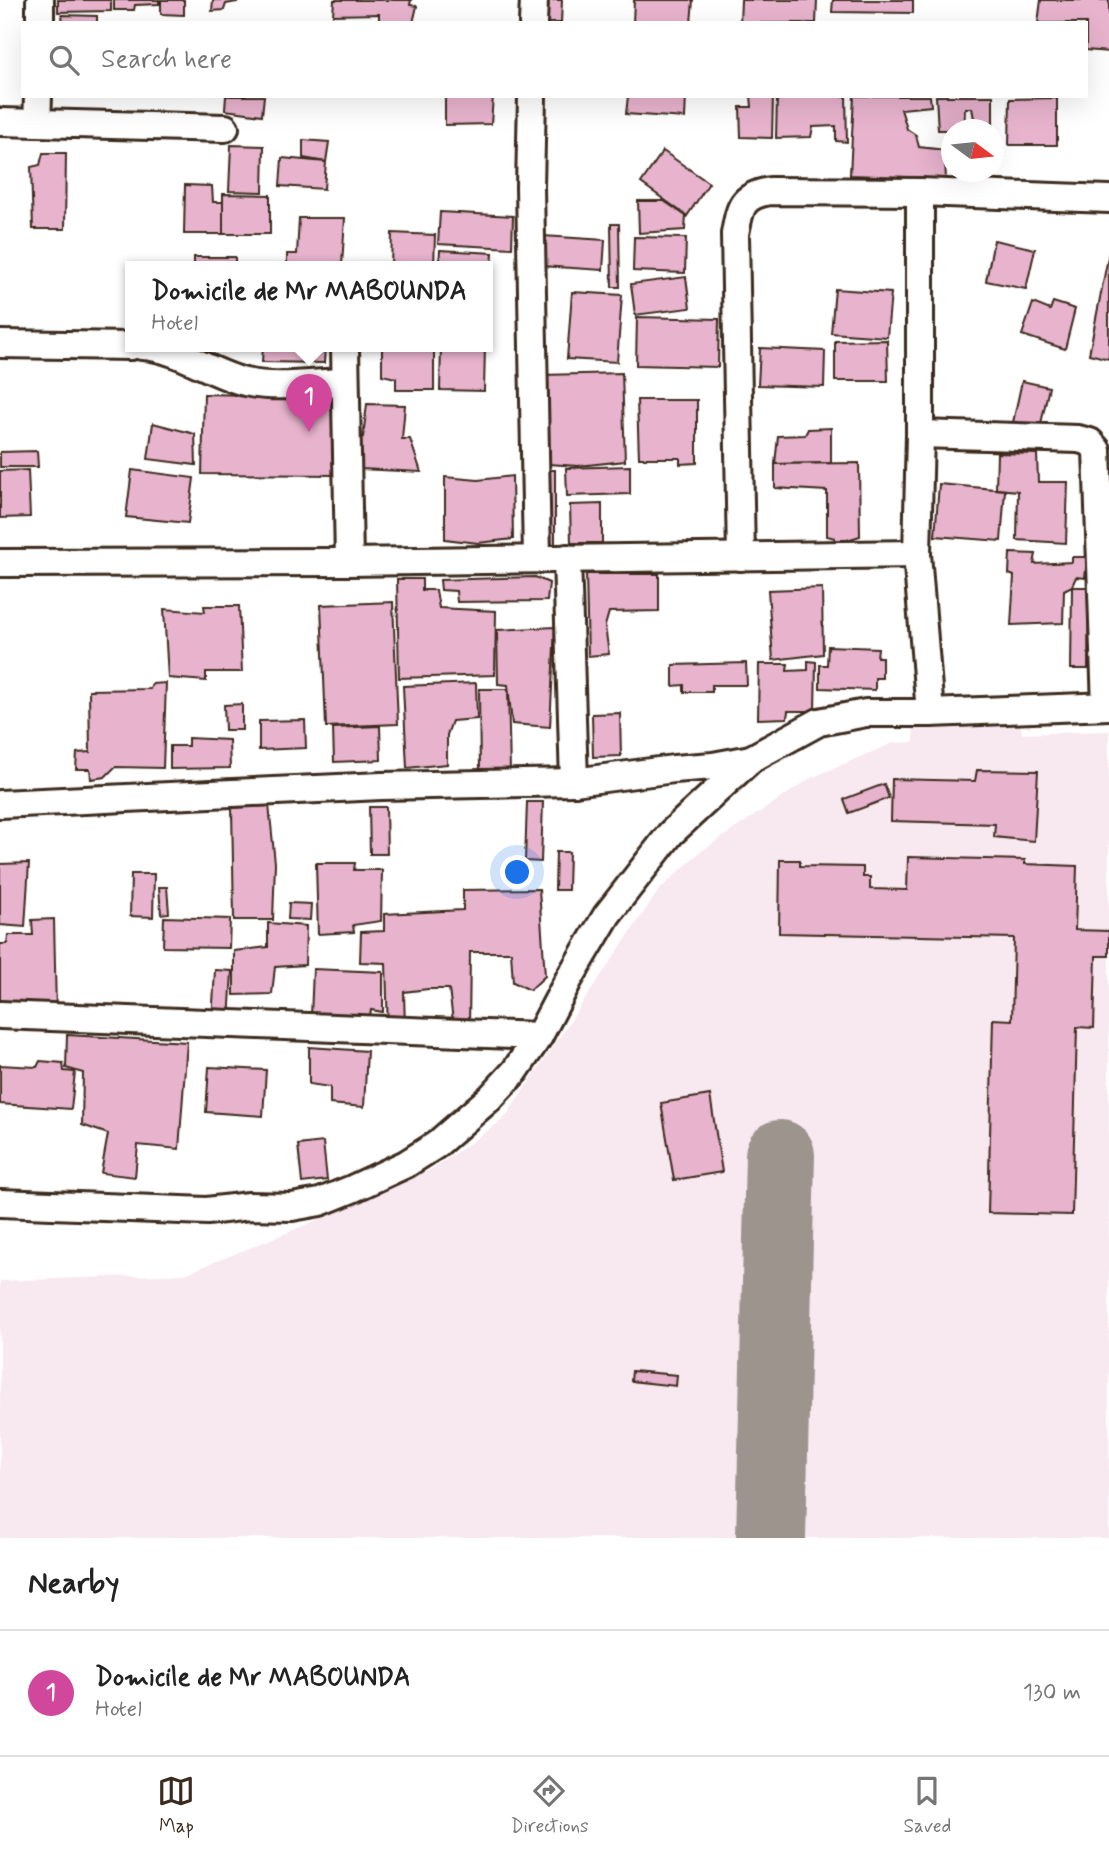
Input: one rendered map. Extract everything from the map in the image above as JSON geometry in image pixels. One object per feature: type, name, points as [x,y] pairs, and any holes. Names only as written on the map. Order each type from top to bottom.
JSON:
[{"type":"street","points":[[40,0],[40,21]]},
{"type":"street","points":[[533,21],[534,0]]},
{"type":"street","points":[[37,123],[38,98]]},
{"type":"street","points":[[532,98],[530,187],[537,558]]},
{"type":"street","points":[[0,122],[225,128]]},
{"type":"street","points":[[741,556],[735,234],[742,204],[754,194],[770,191],[1109,198]]},
{"type":"street","points":[[920,192],[920,434],[916,554],[930,713]]},
{"type":"street","points":[[0,344],[125,346]]},
{"type":"street","points":[[175,352],[224,375],[247,382],[344,382]]},
{"type":"street","points":[[345,352],[348,562]]},
{"type":"street","points":[[0,1203],[99,1205],[207,1212],[249,1206],[292,1207],[320,1202],[407,1164],[436,1144],[490,1098],[515,1071],[539,1036],[607,915],[671,834],[751,760],[819,722],[866,713],[1108,706],[1097,450],[1090,442],[1078,439],[920,434]]},
{"type":"street","points":[[0,563],[348,562],[916,554]]},
{"type":"street","points":[[568,558],[574,782]]},
{"type":"street","points":[[0,804],[381,786],[574,782],[751,760]]},
{"type":"street","points":[[0,1016],[539,1036]]},
{"type":"shaded area","points":[[1020,720],[1022,734],[1109,731],[1109,1538],[0,1538],[0,1281],[185,1274],[306,1225],[434,1168],[504,1119],[659,890],[700,852],[811,778],[893,743],[914,742],[913,724]]},
{"type":"building","points":[[58,0],[111,0],[111,11],[58,12]]},
{"type":"building","points":[[114,0],[159,0],[159,4],[135,5],[134,10],[114,10]]},
{"type":"building","points":[[161,0],[184,0],[184,15],[161,14]]},
{"type":"building","points":[[213,0],[237,2],[226,4],[224,10],[212,11]]},
{"type":"building","points":[[334,0],[411,0],[410,5],[417,6],[413,21],[379,21],[379,14],[333,15]]},
{"type":"building","points":[[543,0],[562,0],[561,21],[543,21]]},
{"type":"building","points":[[634,0],[693,0],[691,21],[633,21]]},
{"type":"building","points":[[741,0],[817,0],[816,21],[740,21]]},
{"type":"building","points":[[833,0],[913,0],[913,13],[832,12]]},
{"type":"building","points":[[1041,0],[1109,0],[1109,52],[1088,50],[1088,21],[1038,21]]},
{"type":"building","points":[[62,15],[97,16],[97,21],[63,21]]},
{"type":"building","points":[[226,98],[264,98],[262,115],[225,110]]},
{"type":"building","points":[[445,98],[493,98],[491,124],[445,125]]},
{"type":"building","points":[[628,98],[686,98],[685,118],[626,114]]},
{"type":"building","points":[[751,98],[773,98],[772,138],[741,137],[740,107],[752,107]]},
{"type":"building","points":[[777,98],[846,98],[847,142],[836,141],[836,126],[813,127],[811,137],[776,138]]},
{"type":"building","points":[[854,98],[930,98],[931,106],[901,109],[907,129],[916,135],[919,147],[941,150],[941,182],[946,182],[946,186],[909,183],[907,177],[850,175]]},
{"type":"building","points":[[936,98],[993,98],[993,119],[974,119],[972,108],[965,108],[964,119],[941,119],[941,130],[938,130]]},
{"type":"building","points":[[1057,98],[1057,145],[1009,145],[1010,99]]},
{"type":"building","points":[[303,140],[329,142],[326,162],[303,158]]},
{"type":"building","points":[[231,145],[264,146],[263,192],[229,191]]},
{"type":"building","points":[[663,151],[709,183],[687,216],[641,183]]},
{"type":"building","points":[[43,153],[66,153],[65,229],[33,229],[31,167],[40,165]]},
{"type":"building","points":[[282,158],[326,162],[324,189],[280,186]]},
{"type":"building","points":[[185,185],[212,186],[213,202],[223,202],[223,234],[184,234]]},
{"type":"building","points":[[223,194],[270,195],[270,234],[223,234]]},
{"type":"building","points":[[638,201],[664,201],[686,216],[685,230],[639,233]]},
{"type":"building","points":[[440,212],[513,216],[512,248],[438,244]]},
{"type":"building","points":[[299,218],[345,218],[342,261],[287,261],[287,254],[297,254]]},
{"type":"building","points":[[611,224],[619,224],[620,287],[612,287]]},
{"type":"building","points":[[392,233],[435,235],[434,261],[391,261]]},
{"type":"building","points":[[543,236],[605,240],[603,270],[541,266]]},
{"type":"building","points":[[634,237],[686,238],[685,273],[633,271]]},
{"type":"building","points":[[994,240],[1035,249],[1026,289],[986,281]]},
{"type":"building","points":[[440,250],[493,253],[492,261],[439,261]]},
{"type":"building","points":[[1109,252],[1109,359],[1089,354]]},
{"type":"building","points":[[194,257],[235,257],[235,261],[194,261]]},
{"type":"building","points":[[686,277],[690,308],[635,315],[631,284]]},
{"type":"building","points":[[835,289],[891,293],[887,337],[831,333]]},
{"type":"building","points":[[572,292],[622,295],[617,362],[567,359]]},
{"type":"building","points":[[1053,302],[1075,309],[1065,349],[1022,335],[1033,303],[1050,310]]},
{"type":"building","points":[[637,317],[719,319],[718,367],[636,365]]},
{"type":"building","points":[[887,340],[888,381],[835,381],[835,341]]},
{"type":"building","points":[[760,348],[825,351],[824,387],[758,385]]},
{"type":"building","points":[[263,352],[325,352],[324,363],[262,362]]},
{"type":"building","points":[[382,352],[434,352],[434,390],[396,390],[396,378],[382,375]]},
{"type":"building","points":[[441,352],[485,352],[484,391],[440,390]]},
{"type":"building","points":[[622,373],[625,461],[578,466],[549,464],[548,409],[541,409],[542,375]]},
{"type":"building","points":[[1022,381],[1049,387],[1039,433],[1012,427]]},
{"type":"building","points":[[204,394],[337,397],[334,475],[202,474]]},
{"type":"building","points":[[637,400],[697,400],[697,463],[680,464],[680,458],[639,458]]},
{"type":"building","points":[[367,404],[405,405],[402,439],[410,439],[421,472],[360,469],[359,439],[363,437]]},
{"type":"building","points":[[153,423],[195,434],[196,465],[148,459]]},
{"type":"building","points":[[831,428],[831,463],[775,464],[778,436],[805,435],[808,429]]},
{"type":"building","points":[[37,451],[38,467],[0,467],[0,452]]},
{"type":"building","points":[[997,453],[1037,454],[1038,482],[1068,482],[1066,543],[1017,540],[1018,491],[996,489]]},
{"type":"building","points":[[859,463],[860,536],[847,540],[847,547],[835,545],[835,538],[827,536],[827,491],[775,488],[775,464]]},
{"type":"building","points":[[630,466],[630,494],[567,496],[566,468]]},
{"type":"building","points":[[28,470],[30,517],[0,518],[0,471]]},
{"type":"building","points":[[132,470],[194,478],[188,523],[126,517]]},
{"type":"building","points":[[542,470],[555,470],[555,546],[542,546]]},
{"type":"building","points":[[512,476],[513,539],[478,543],[445,539],[445,477],[478,480]]},
{"type":"building","points":[[939,484],[1005,490],[1001,541],[935,536]]},
{"type":"building","points":[[602,504],[602,543],[571,543],[570,505]]},
{"type":"building","points":[[1010,553],[1036,554],[1034,564],[1072,562],[1072,557],[1087,557],[1085,578],[1076,577],[1072,586],[1064,590],[1063,623],[1011,625],[1014,576],[1009,574]]},
{"type":"building","points":[[586,574],[659,574],[659,611],[609,612],[605,626],[609,654],[588,656]]},
{"type":"building","points":[[535,577],[549,583],[547,601],[457,602],[456,591],[441,590],[440,580]]},
{"type":"building","points":[[397,579],[422,579],[422,590],[436,590],[439,608],[496,611],[495,675],[399,678]]},
{"type":"building","points":[[1072,587],[1089,587],[1088,669],[1071,669]]},
{"type":"building","points":[[822,588],[823,654],[773,660],[768,590]]},
{"type":"building","points":[[393,602],[398,724],[326,727],[321,605]]},
{"type":"building","points":[[204,606],[239,606],[242,672],[206,672],[206,681],[168,678],[164,609],[205,612]]},
{"type":"building","points":[[555,627],[550,727],[512,724],[508,685],[498,684],[497,630]]},
{"type":"building","points":[[828,646],[878,648],[877,657],[882,657],[882,678],[875,678],[875,690],[820,688],[820,665],[827,665]]},
{"type":"building","points":[[808,661],[816,662],[815,711],[788,711],[787,718],[758,719],[759,664],[788,664],[787,671],[808,670]]},
{"type":"building","points":[[746,663],[747,685],[712,685],[712,692],[684,692],[684,685],[673,686],[673,665]]},
{"type":"building","points":[[166,683],[163,768],[115,767],[105,777],[91,779],[90,769],[76,769],[77,753],[90,752],[89,690],[150,689],[152,684]]},
{"type":"building","points":[[476,683],[477,719],[452,721],[447,735],[447,764],[407,768],[403,686]]},
{"type":"building","points":[[479,689],[508,689],[510,771],[480,772]]},
{"type":"building","points":[[242,704],[242,730],[225,730],[224,705]]},
{"type":"building","points":[[620,713],[621,756],[593,757],[592,714]]},
{"type":"building","points":[[305,720],[306,748],[259,750],[259,721]]},
{"type":"building","points":[[380,726],[381,760],[334,762],[333,728]]},
{"type":"building","points":[[188,738],[229,740],[230,768],[170,769],[170,746],[188,746]]},
{"type":"building","points":[[977,770],[1038,771],[1034,841],[994,837],[995,824],[891,821],[892,779],[975,781]]},
{"type":"building","points":[[884,784],[889,798],[849,813],[844,799]]},
{"type":"building","points":[[527,802],[543,802],[541,862],[525,861]]},
{"type":"building","points":[[269,805],[275,863],[273,920],[234,920],[232,808]]},
{"type":"building","points":[[369,807],[386,807],[387,854],[370,854]]},
{"type":"building","points":[[556,852],[569,852],[568,890],[555,890]]},
{"type":"building","points":[[908,857],[1025,860],[1025,864],[1077,866],[1075,930],[1109,931],[1109,956],[1096,956],[1094,1028],[1077,1027],[1072,1215],[988,1213],[993,1019],[1012,1020],[1014,938],[779,933],[780,860],[800,860],[800,866],[863,867],[863,877],[870,877],[870,889],[907,890]]},
{"type":"building","points":[[29,863],[25,927],[0,925],[0,864]]},
{"type":"building","points":[[316,863],[355,863],[354,870],[382,870],[381,921],[353,925],[354,932],[318,934]]},
{"type":"building","points":[[131,874],[154,874],[153,917],[130,916]]},
{"type":"building","points":[[159,887],[167,887],[169,913],[161,914]]},
{"type":"building","points":[[539,889],[545,976],[530,990],[513,982],[511,952],[470,952],[469,1029],[454,1029],[449,989],[428,989],[404,992],[405,1029],[388,1032],[386,963],[360,962],[361,932],[384,931],[384,914],[463,910],[463,890]]},
{"type":"building","points":[[289,903],[311,904],[310,920],[288,919]]},
{"type":"building","points":[[164,917],[230,919],[229,948],[163,947]]},
{"type":"building","points":[[54,919],[56,1012],[0,1006],[0,944],[7,944],[8,935],[33,935],[32,920]]},
{"type":"building","points":[[268,923],[306,926],[305,965],[275,967],[272,994],[234,995],[234,951],[268,947]]},
{"type":"building","points":[[313,969],[383,972],[383,1012],[371,1010],[369,1021],[311,1017]]},
{"type":"building","points":[[215,970],[232,971],[229,1022],[212,1021]]},
{"type":"building","points":[[67,1035],[187,1042],[179,1149],[138,1145],[135,1177],[101,1173],[108,1134],[82,1125],[83,1073],[66,1068]]},
{"type":"building","points":[[309,1047],[367,1051],[364,1107],[330,1104],[330,1087],[309,1084]]},
{"type":"building","points":[[40,1061],[63,1063],[64,1071],[75,1072],[71,1109],[0,1104],[0,1065],[37,1067]]},
{"type":"building","points":[[209,1067],[266,1070],[263,1116],[206,1112]]},
{"type":"building","points":[[710,1095],[722,1172],[674,1180],[661,1103]]},
{"type":"building","points":[[323,1142],[327,1180],[302,1183],[298,1145]]},
{"type":"building","points":[[632,1371],[677,1375],[676,1386],[631,1381]]},
{"type":"taxiway","points":[[771,1538],[780,1155]]},
{"type":"place","name":"Domicile de Mr MABOUNDA","points":[[309,432]]}]
